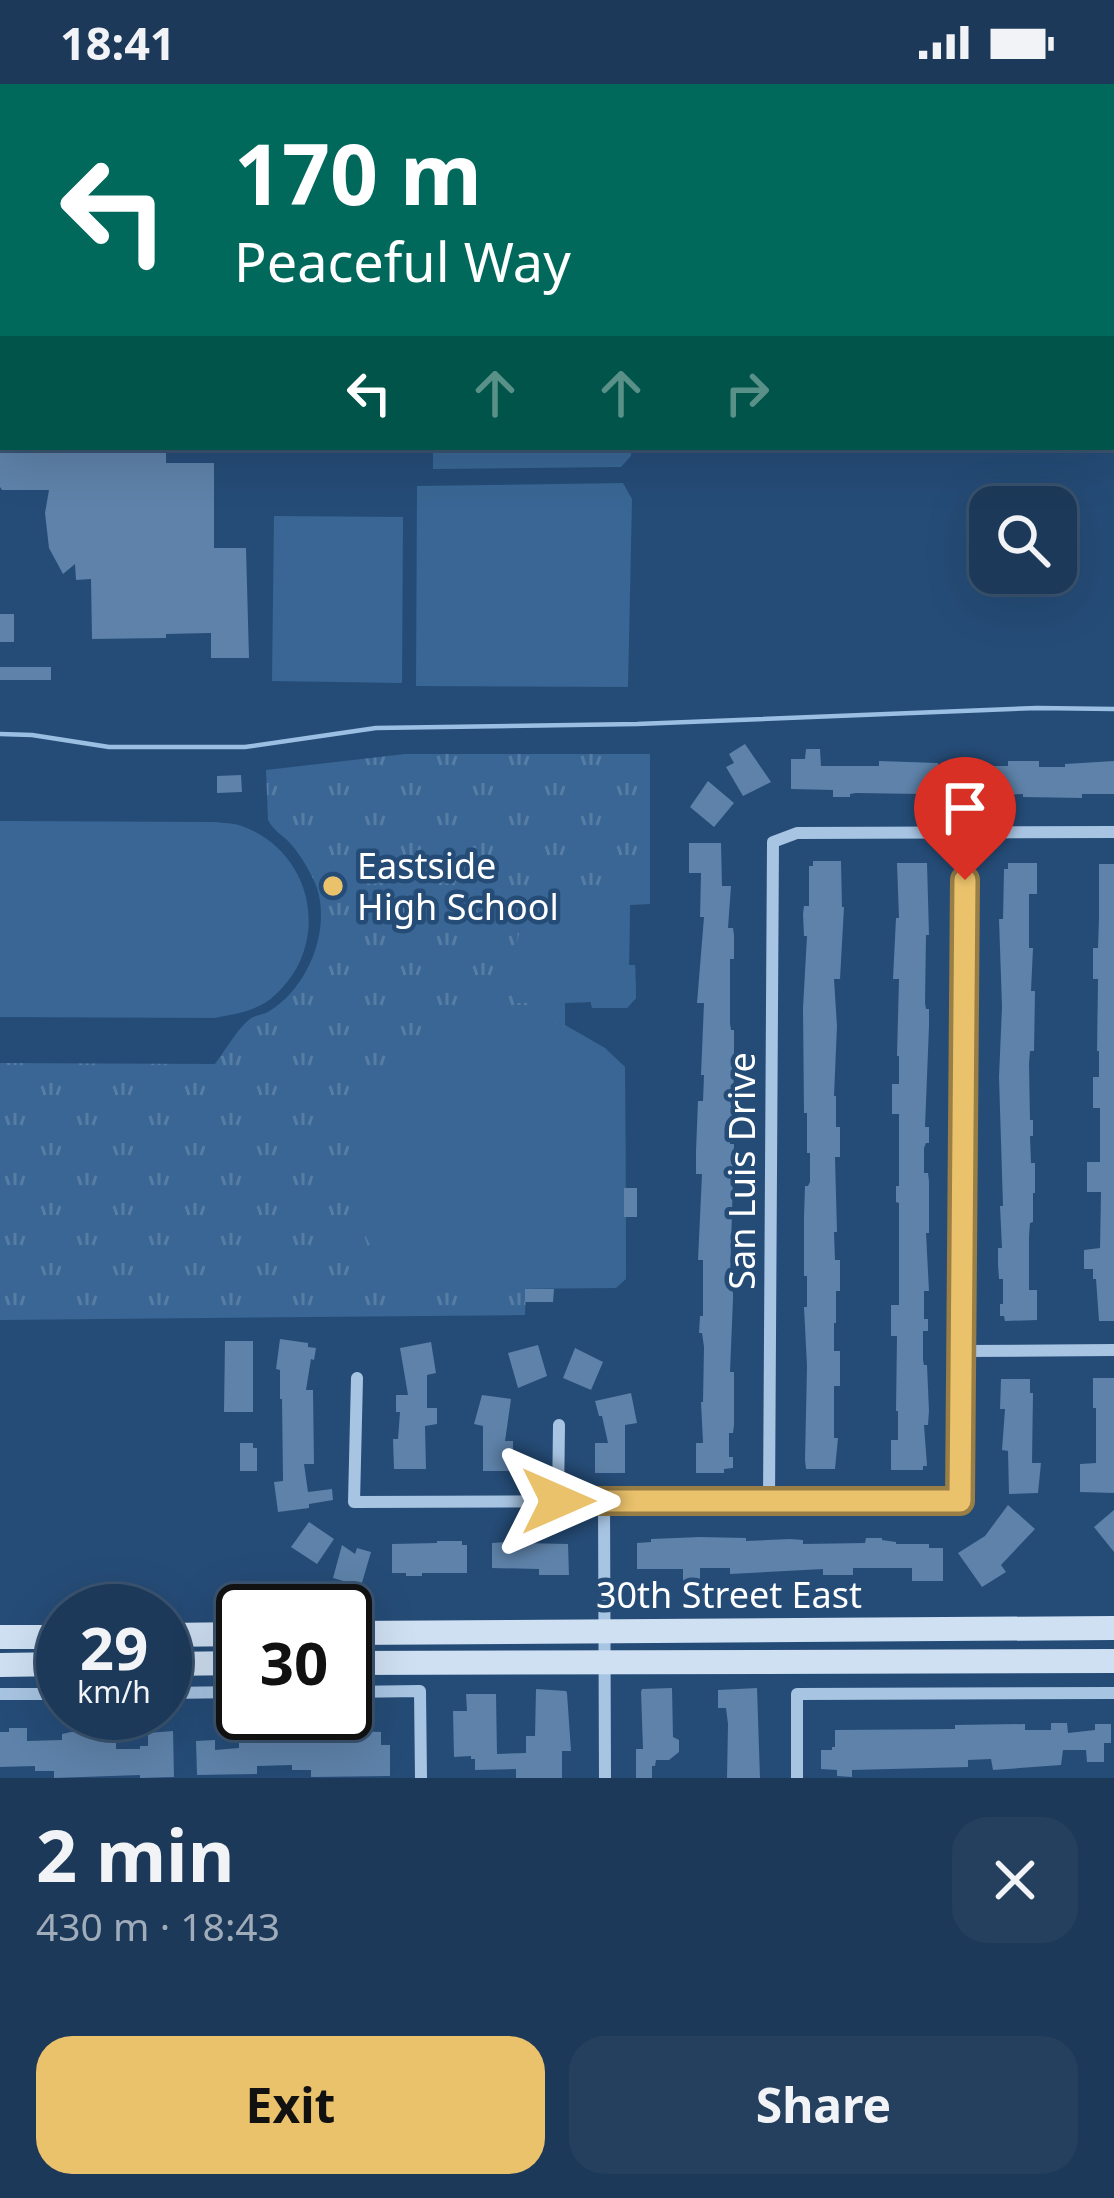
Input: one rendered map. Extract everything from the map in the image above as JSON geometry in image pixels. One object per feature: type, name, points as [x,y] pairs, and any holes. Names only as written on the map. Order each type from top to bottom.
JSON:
[{"type":"main road","name":"30th Street East","points":[[372,1633],[1114,1628]]},
{"type":"main road","points":[[0,1637],[36,1636]]},
{"type":"main road","name":"30th Street East","points":[[372,1663],[1114,1661]]},
{"type":"main road","points":[[0,1665],[36,1664]]},
{"type":"street","points":[[357,1378],[354,1502],[960,1501],[965,833],[1114,832]]},
{"type":"street","name":"San Luis Drive","points":[[770,1501],[773,842],[797,833],[965,833]]},
{"type":"street","points":[[962,1351],[1114,1350]]},
{"type":"street","points":[[558,1501],[559,1425]]},
{"type":"street","points":[[604,1501],[605,1778]]},
{"type":"street","points":[[372,1692],[420,1691],[421,1778]]},
{"type":"street","points":[[797,1778],[797,1694],[1114,1693]]},
{"type":"street","points":[[0,1694],[36,1694]]},
{"type":"green space","points":[[433,450],[631,450],[621,467],[433,469]]},
{"type":"green space","points":[[623,483],[632,499],[628,687],[416,686],[417,486]]},
{"type":"green space","points":[[274,516],[403,517],[402,683],[272,681]]},
{"type":"green space","points":[[405,754],[650,754],[650,904],[630,905],[629,965],[635,965],[636,998],[627,1008],[565,1003],[565,1025],[605,1048],[625,1067],[626,1279],[526,1289],[525,1315],[0,1320],[0,1063],[215,1064],[246,1023],[268,1012],[294,989],[318,941],[321,905],[317,888],[300,856],[268,820],[266,770]]},
{"type":"green space","points":[[0,821],[242,826],[286,856],[299,877],[309,926],[304,951],[275,995],[230,1015],[0,1017]]},
{"type":"green space","points":[[630,888],[629,965],[635,965],[636,998],[627,1008],[592,1008],[591,1002],[516,1003],[518,940],[539,901],[572,890]]},
{"type":"green space","points":[[500,1015],[537,1018],[568,1028],[625,1067],[626,1279],[616,1288],[405,1290],[381,1262],[363,1230],[356,1206],[354,1155],[358,1129],[378,1082],[423,1039],[455,1025]]},
{"type":"building","points":[[0,450],[166,450],[166,463],[214,463],[214,548],[246,548],[249,658],[211,658],[211,633],[92,639],[91,579],[76,580],[75,564],[63,574],[49,548],[45,513],[49,490],[0,487]]},
{"type":"building","points":[[0,614],[14,614],[14,642],[0,642]]},
{"type":"building","points":[[0,667],[51,667],[51,680],[0,680]]},
{"type":"building","points":[[745,744],[771,782],[743,796],[726,767],[734,763],[729,754]]},
{"type":"building","points":[[806,749],[820,749],[821,766],[879,766],[879,761],[1008,766],[1008,761],[1039,761],[1039,767],[1065,767],[1114,761],[1114,794],[1082,794],[1082,798],[856,793],[833,797],[833,790],[791,789],[791,759],[805,759]]},
{"type":"building","points":[[241,775],[242,792],[217,793],[217,776]]},
{"type":"building","points":[[708,781],[734,803],[714,827],[690,807]]},
{"type":"building","points":[[689,843],[721,843],[722,886],[731,886],[728,928],[733,928],[734,935],[734,959],[730,959],[734,1058],[730,1144],[734,1144],[730,1372],[734,1372],[734,1425],[729,1433],[733,1468],[724,1473],[696,1473],[696,1443],[703,1443],[704,1347],[699,1333],[703,1260],[698,1260],[702,1174],[696,1174],[696,1151],[704,1075],[704,1003],[697,1003],[704,917],[700,917],[701,873],[689,873]]},
{"type":"building","points":[[813,861],[841,861],[844,907],[840,979],[834,979],[834,1096],[836,1127],[840,1127],[840,1157],[835,1157],[835,1260],[840,1260],[840,1291],[836,1291],[834,1351],[840,1351],[840,1386],[834,1386],[835,1469],[806,1469],[805,1460],[804,1216],[810,1153],[804,1113],[807,936],[803,914],[804,906],[809,906]]},
{"type":"building","points":[[897,863],[927,863],[925,1127],[929,1127],[929,1143],[924,1148],[924,1173],[929,1181],[929,1291],[924,1291],[928,1331],[923,1331],[923,1360],[929,1411],[923,1470],[891,1470],[891,1440],[898,1440],[897,1336],[891,1336],[891,1305],[899,1305],[899,1114],[892,1114],[892,1084],[899,1084],[899,979],[893,979],[899,918]]},
{"type":"building","points":[[1008,863],[1037,863],[1037,894],[1029,894],[1031,991],[1035,991],[1034,1051],[1030,1051],[1029,1064],[1035,1193],[1029,1290],[1037,1290],[1037,1320],[1005,1321],[1000,1316],[1003,1279],[999,1279],[998,1265],[1003,1206],[999,919],[1003,919]]},
{"type":"building","points":[[1099,864],[1114,864],[1114,1321],[1099,1321],[1096,1279],[1093,1269],[1084,1269],[1084,1250],[1100,1248],[1101,1192],[1087,1192],[1087,1162],[1100,1162],[1100,1108],[1093,1108],[1093,1077],[1099,1077],[1093,948],[1098,948]]},
{"type":"building","points":[[624,1188],[637,1188],[637,1217],[624,1217]]},
{"type":"building","points":[[525,1289],[554,1289],[553,1302],[525,1302]]},
{"type":"building","points":[[280,1339],[316,1348],[306,1390],[313,1390],[314,1464],[304,1464],[308,1492],[332,1489],[333,1500],[278,1512],[274,1482],[283,1481],[282,1399],[280,1370],[276,1369]]},
{"type":"building","points":[[225,1341],[253,1341],[253,1412],[224,1412]]},
{"type":"building","points":[[431,1342],[436,1373],[427,1375],[427,1408],[437,1408],[437,1424],[425,1426],[426,1469],[394,1469],[393,1439],[398,1439],[400,1412],[396,1412],[396,1395],[408,1395],[400,1348]]},
{"type":"building","points":[[538,1345],[547,1376],[518,1388],[508,1353]]},
{"type":"building","points":[[575,1348],[603,1362],[591,1390],[563,1378]]},
{"type":"building","points":[[1093,1378],[1114,1378],[1114,1493],[1080,1492],[1080,1464],[1096,1463]]},
{"type":"building","points":[[1001,1379],[1030,1379],[1032,1463],[1041,1463],[1038,1493],[1009,1494],[1008,1451],[1002,1450]]},
{"type":"building","points":[[631,1393],[637,1423],[625,1425],[625,1473],[595,1473],[595,1443],[608,1443],[595,1401]]},
{"type":"building","points":[[482,1395],[511,1399],[505,1441],[513,1441],[509,1471],[483,1471],[483,1426],[474,1424]]},
{"type":"building","points":[[240,1443],[253,1443],[257,1448],[257,1471],[240,1471]]},
{"type":"building","points":[[1008,1505],[1035,1529],[1001,1565],[1006,1572],[982,1587],[958,1553],[985,1536]]},
{"type":"building","points":[[1114,1510],[1114,1552],[1094,1527]]},
{"type":"building","points":[[309,1522],[334,1539],[317,1564],[291,1547]]},
{"type":"building","points":[[700,1537],[790,1539],[803,1540],[803,1544],[865,1543],[866,1538],[882,1538],[896,1544],[929,1544],[929,1548],[943,1548],[943,1581],[912,1581],[912,1568],[853,1568],[853,1575],[823,1575],[823,1569],[730,1574],[730,1568],[700,1568],[700,1581],[683,1581],[683,1569],[637,1569],[637,1543]]},
{"type":"building","points":[[506,1539],[568,1544],[569,1575],[492,1568],[492,1543]]},
{"type":"building","points":[[392,1544],[467,1545],[467,1573],[392,1573]]},
{"type":"building","points":[[342,1545],[355,1554],[357,1548],[371,1552],[362,1584],[333,1578]]},
{"type":"building","points":[[672,1688],[673,1737],[679,1740],[679,1752],[669,1760],[656,1760],[652,1778],[636,1778],[636,1749],[643,1749],[642,1689]]},
{"type":"building","points":[[757,1688],[760,1778],[727,1778],[728,1724],[726,1708],[718,1708],[718,1690]]},
{"type":"building","points":[[536,1689],[567,1693],[571,1751],[562,1751],[562,1778],[516,1778],[516,1769],[475,1770],[471,1756],[454,1757],[453,1711],[467,1711],[466,1694],[496,1694],[497,1754],[526,1753],[526,1736],[535,1736]]},
{"type":"building","points":[[1051,1723],[1067,1723],[1068,1733],[1111,1724],[1104,1762],[1087,1762],[1086,1750],[1063,1750],[1061,1765],[993,1770],[991,1759],[968,1760],[968,1767],[852,1770],[852,1777],[821,1769],[821,1750],[835,1747],[835,1730],[1025,1724],[1025,1730],[1051,1730]]},
{"type":"building","points":[[9,1728],[27,1728],[27,1741],[116,1740],[116,1749],[140,1749],[148,1746],[148,1740],[173,1740],[174,1777],[54,1778],[54,1771],[35,1771],[35,1766],[0,1767],[0,1732],[9,1732]]},
{"type":"building","points":[[372,1732],[381,1732],[381,1745],[390,1745],[390,1776],[311,1777],[311,1770],[292,1770],[292,1765],[257,1766],[257,1774],[197,1775],[196,1741],[215,1740],[215,1750],[239,1748],[239,1740],[372,1740]]},
{"type":"waterway","points":[[0,734],[109,747],[245,747],[376,728],[1114,709]]},
{"type":"place","name":"Eastside High School","points":[[333,886]]},
{"type":"route","points":[[558,1501],[960,1501],[965,880]]}]
